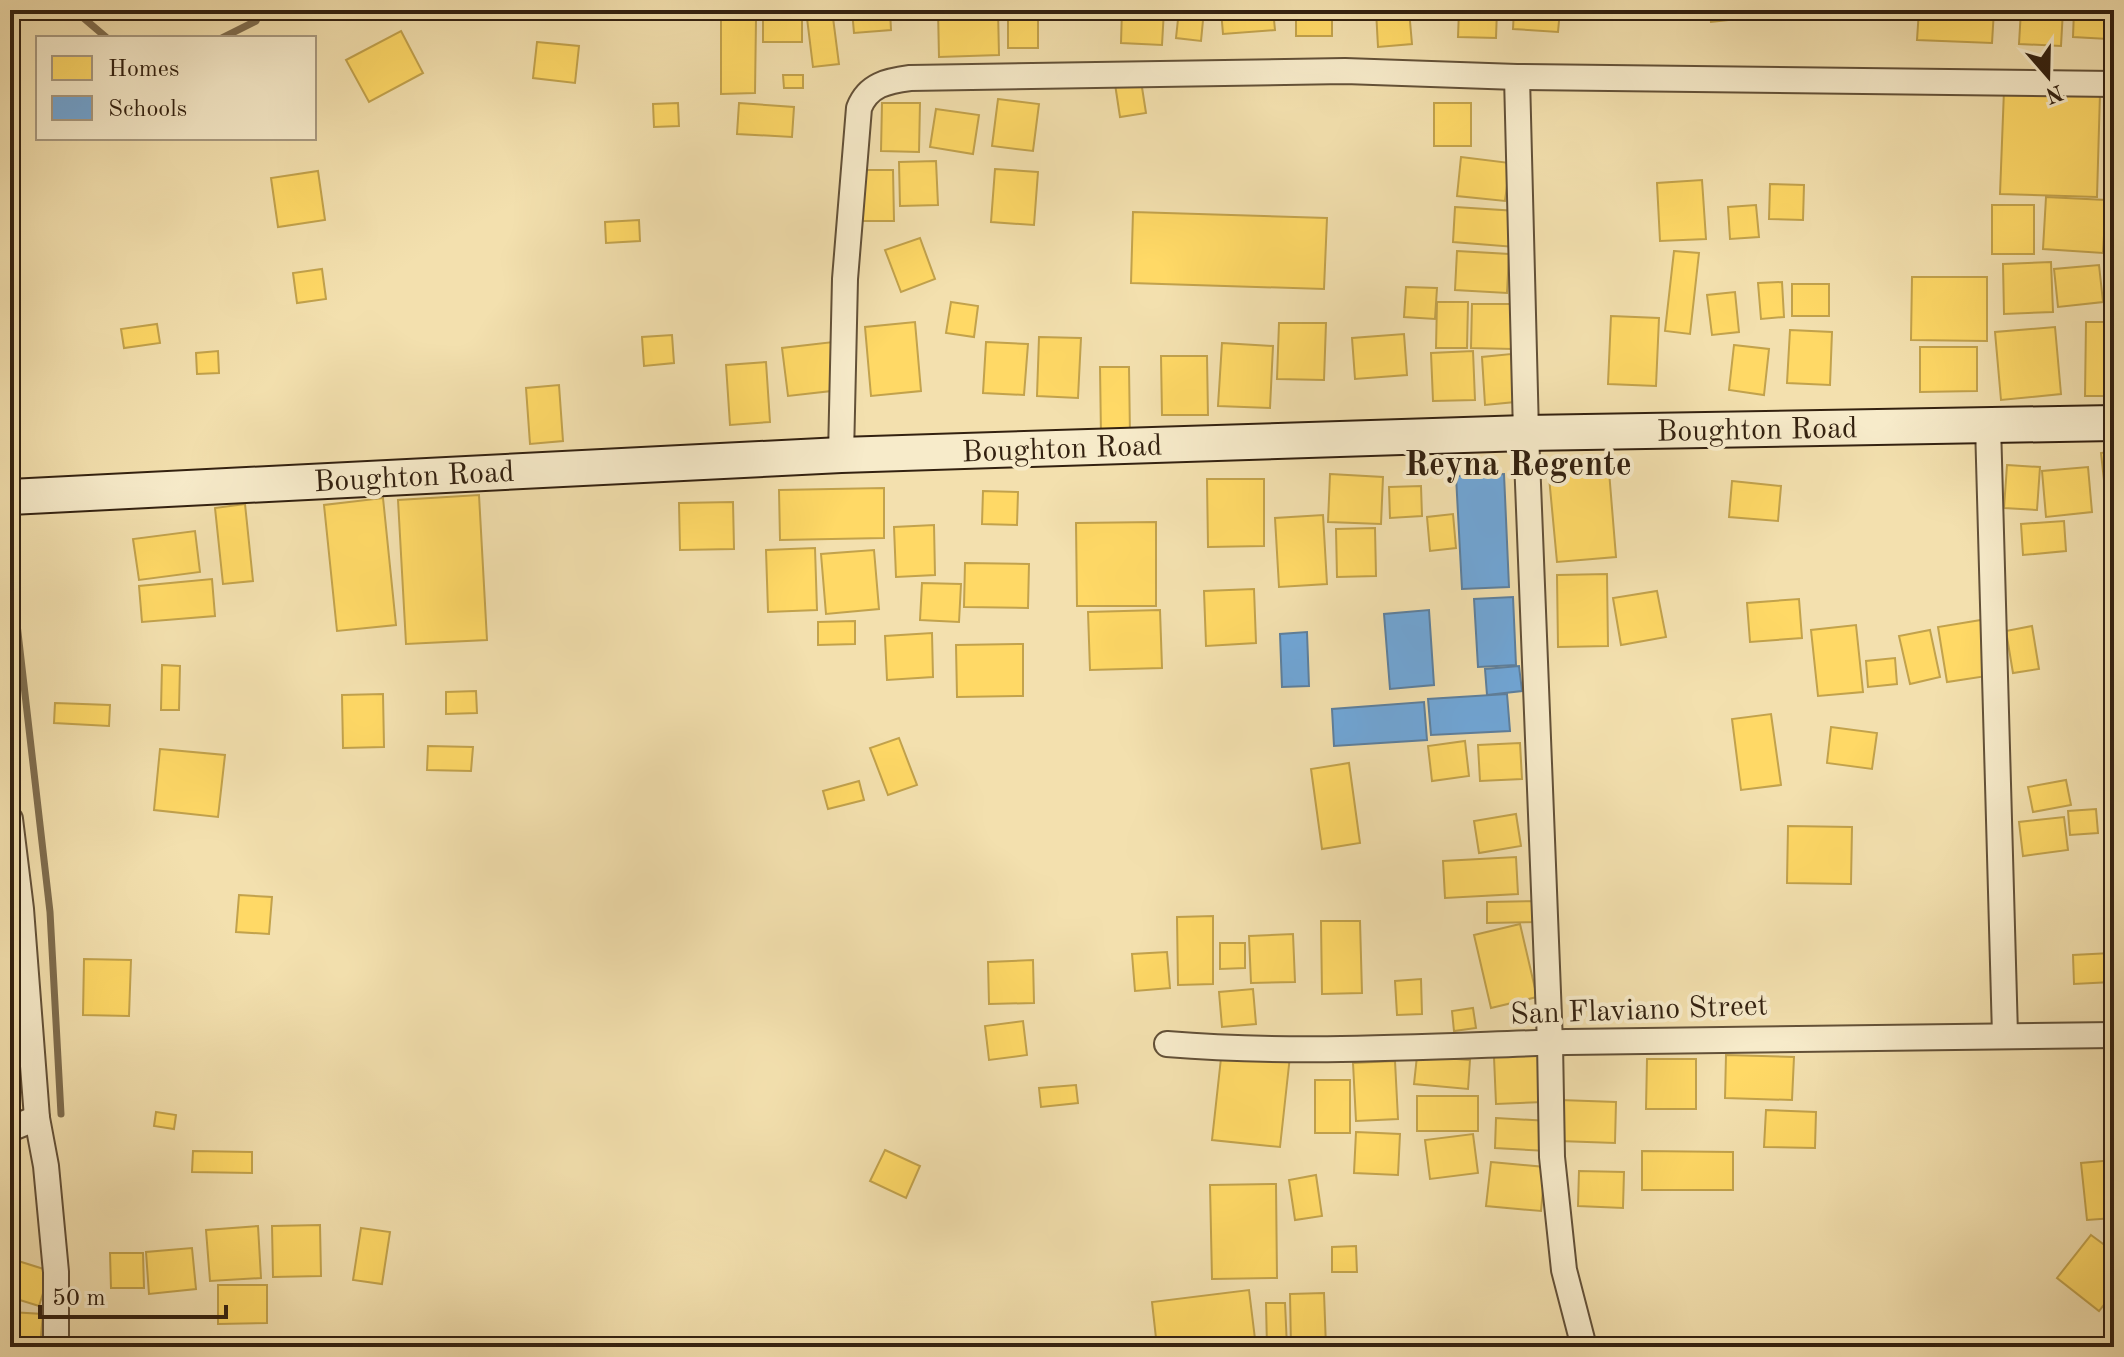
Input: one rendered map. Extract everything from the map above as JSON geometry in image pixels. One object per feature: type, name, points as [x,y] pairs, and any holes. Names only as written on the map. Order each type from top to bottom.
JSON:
[{"type":"main road","name":"Boughton Road","points":[[10,497],[841,455],[1526,433],[2114,423]]},
{"type":"street","points":[[841,455],[845,279],[859,108],[863,96],[878,85],[910,78],[1345,71],[1517,77],[2114,84]]},
{"type":"street","points":[[1517,77],[1526,433],[1552,1157],[1564,1270],[1584,1347]]},
{"type":"street","points":[[1988,425],[2005,1035]]},
{"type":"street","points":[[10,819],[21,909],[37,1118],[46,1166],[56,1272],[56,1347]]},
{"type":"street","name":"San Flaviano Street","points":[[1167,1044],[1216,1048],[1355,1049],[1843,1035],[2114,1035]]},
{"type":"street","points":[[10,1129],[37,1118]]},
{"type":"building: Homes","points":[[763,10],[802,10],[802,42],[763,42]]},
{"type":"building: Homes","points":[[806,10],[832,10],[839,64],[813,67]]},
{"type":"building: Homes","points":[[852,10],[890,10],[891,30],[854,33]]},
{"type":"building: Homes","points":[[938,10],[998,10],[999,55],[939,57]]},
{"type":"building: Homes","points":[[1008,10],[1038,10],[1038,48],[1008,48]]},
{"type":"building: Homes","points":[[1122,10],[1164,10],[1162,45],[1121,43]]},
{"type":"building: Homes","points":[[1179,10],[1204,10],[1201,41],[1176,38]]},
{"type":"building: Homes","points":[[1221,10],[1273,10],[1275,30],[1223,34]]},
{"type":"building: Homes","points":[[1296,10],[1332,10],[1332,36],[1296,36]]},
{"type":"building: Homes","points":[[1376,10],[1409,10],[1412,44],[1378,47]]},
{"type":"building: Homes","points":[[1459,10],[1497,10],[1496,38],[1458,37]]},
{"type":"building: Homes","points":[[1514,10],[1560,10],[1558,32],[1513,29]]},
{"type":"building: Homes","points":[[1710,10],[1784,10],[1785,14],[1711,22]]},
{"type":"building: Homes","points":[[1919,10],[1994,10],[1992,43],[1917,40]]},
{"type":"building: Homes","points":[[2021,10],[2063,10],[2061,46],[2019,44]]},
{"type":"building: Homes","points":[[2074,10],[2110,10],[2108,39],[2073,37]]},
{"type":"building: Homes","points":[[721,19],[756,19],[755,93],[721,94]]},
{"type":"building: Homes","points":[[401,31],[423,73],[369,102],[346,60]]},
{"type":"building: Homes","points":[[537,42],[579,46],[575,83],[533,78]]},
{"type":"building: Homes","points":[[783,75],[803,75],[803,88],[784,88]]},
{"type":"building: Homes","points":[[1141,81],[1146,113],[1120,117],[1115,84]]},
{"type":"building: Homes","points":[[2004,90],[2100,93],[2097,197],[2000,194]]},
{"type":"building: Homes","points":[[998,99],[1039,104],[1033,151],[992,146]]},
{"type":"building: Homes","points":[[678,103],[679,126],[654,127],[653,104]]},
{"type":"building: Homes","points":[[739,103],[794,107],[792,137],[737,134]]},
{"type":"building: Homes","points":[[882,103],[920,103],[919,152],[881,151]]},
{"type":"building: Homes","points":[[1434,103],[1471,103],[1471,146],[1434,146]]},
{"type":"building: Homes","points":[[936,109],[979,115],[973,154],[930,147]]},
{"type":"building: Homes","points":[[1461,157],[1510,163],[1505,201],[1457,196]]},
{"type":"building: Homes","points":[[936,161],[938,205],[900,206],[899,162]]},
{"type":"building: Homes","points":[[995,169],[1038,172],[1034,225],[991,222]]},
{"type":"building: Homes","points":[[859,170],[893,170],[894,221],[859,221]]},
{"type":"building: Homes","points":[[318,171],[325,220],[278,227],[271,178]]},
{"type":"building: Homes","points":[[1702,180],[1706,239],[1660,241],[1657,183]]},
{"type":"building: Homes","points":[[1770,184],[1804,185],[1803,220],[1769,219]]},
{"type":"building: Homes","points":[[2046,197],[2106,200],[2103,253],[2043,249]]},
{"type":"building: Homes","points":[[1756,205],[1759,237],[1730,239],[1728,207]]},
{"type":"building: Homes","points":[[1992,205],[2034,205],[2034,254],[1992,254]]},
{"type":"building: Homes","points":[[1455,207],[1517,211],[1515,247],[1453,242]]},
{"type":"building: Homes","points":[[1133,212],[1327,218],[1324,289],[1131,283]]},
{"type":"building: Homes","points":[[639,220],[640,241],[606,243],[605,222]]},
{"type":"building: Homes","points":[[920,238],[935,279],[901,292],[885,250]]},
{"type":"building: Homes","points":[[1457,251],[1509,254],[1507,293],[1455,290]]},
{"type":"building: Homes","points":[[1674,251],[1699,253],[1690,334],[1665,331]]},
{"type":"building: Homes","points":[[2051,262],[2053,312],[2004,314],[2003,264]]},
{"type":"building: Homes","points":[[2099,265],[2103,302],[2058,307],[2054,269]]},
{"type":"building: Homes","points":[[322,269],[326,299],[297,303],[293,273]]},
{"type":"building: Homes","points":[[1912,277],[1987,277],[1987,341],[1911,340]]},
{"type":"building: Homes","points":[[1782,282],[1784,317],[1761,319],[1758,283]]},
{"type":"building: Homes","points":[[1792,284],[1829,284],[1829,316],[1792,316]]},
{"type":"building: Homes","points":[[1406,287],[1437,288],[1435,319],[1404,317]]},
{"type":"building: Homes","points":[[1735,292],[1739,332],[1712,335],[1707,295]]},
{"type":"building: Homes","points":[[951,302],[978,306],[974,337],[946,333]]},
{"type":"building: Homes","points":[[1437,302],[1468,302],[1467,348],[1436,348]]},
{"type":"building: Homes","points":[[1472,304],[1514,304],[1513,349],[1471,348]]},
{"type":"building: Homes","points":[[1611,316],[1659,318],[1656,386],[1608,384]]},
{"type":"building: Homes","points":[[915,322],[921,391],[871,396],[865,327]]},
{"type":"building: Homes","points":[[2086,322],[2114,322],[2114,396],[2085,396]]},
{"type":"building: Homes","points":[[1279,323],[1326,323],[1324,380],[1277,379]]},
{"type":"building: Homes","points":[[157,324],[160,343],[124,348],[121,329]]},
{"type":"building: Homes","points":[[2055,327],[2061,394],[2001,400],[1995,332]]},
{"type":"building: Homes","points":[[1790,330],[1832,332],[1830,385],[1787,383]]},
{"type":"building: Homes","points":[[1404,334],[1407,375],[1355,379],[1352,338]]},
{"type":"building: Homes","points":[[672,335],[674,363],[644,366],[642,337]]},
{"type":"building: Homes","points":[[1039,337],[1081,338],[1078,398],[1037,396]]},
{"type":"building: Homes","points":[[833,342],[840,390],[788,396],[782,348]]},
{"type":"building: Homes","points":[[986,342],[1028,344],[1024,395],[983,393]]},
{"type":"building: Homes","points":[[1222,343],[1273,346],[1270,408],[1218,406]]},
{"type":"building: Homes","points":[[1734,345],[1769,349],[1764,395],[1729,390]]},
{"type":"building: Homes","points":[[1920,347],[1977,347],[1977,391],[1920,392]]},
{"type":"building: Homes","points":[[218,351],[219,373],[197,374],[196,353]]},
{"type":"building: Homes","points":[[1473,351],[1475,400],[1433,401],[1431,353]]},
{"type":"building: Homes","points":[[1511,354],[1515,402],[1485,405],[1482,357]]},
{"type":"building: Homes","points":[[1161,356],[1207,356],[1208,415],[1162,415]]},
{"type":"building: Homes","points":[[766,362],[770,422],[730,425],[726,365]]},
{"type":"building: Homes","points":[[1100,367],[1129,367],[1130,436],[1101,436]]},
{"type":"building: Homes","points":[[559,385],[563,441],[530,444],[526,388]]},
{"type":"building: Homes","points":[[2114,451],[2114,516],[2108,517],[2101,453]]},
{"type":"building: Homes","points":[[2007,465],[2040,467],[2037,510],[2004,508]]},
{"type":"building: Homes","points":[[2088,467],[2092,512],[2046,517],[2042,471]]},
{"type":"building: Homes","points":[[1609,471],[1616,557],[1557,562],[1549,477]]},
{"type":"building: Homes","points":[[1330,474],[1383,477],[1381,524],[1328,522]]},
{"type":"building: Homes","points":[[1207,479],[1264,479],[1264,546],[1208,547]]},
{"type":"building: Homes","points":[[1732,481],[1781,486],[1778,521],[1729,517]]},
{"type":"building: Homes","points":[[1421,486],[1422,516],[1390,518],[1389,487]]},
{"type":"building: Homes","points":[[884,488],[884,538],[780,540],[779,490]]},
{"type":"building: Homes","points":[[983,491],[1018,492],[1017,525],[982,524]]},
{"type":"building: Homes","points":[[479,495],[487,640],[406,644],[398,500]]},
{"type":"building: Homes","points":[[383,498],[396,625],[337,631],[324,505]]},
{"type":"building: Homes","points":[[733,502],[734,549],[680,550],[679,503]]},
{"type":"building: Homes","points":[[245,504],[253,581],[223,584],[215,508]]},
{"type":"building: Homes","points":[[1453,514],[1456,548],[1430,551],[1427,517]]},
{"type":"building: Homes","points":[[1323,515],[1327,584],[1279,587],[1275,518]]},
{"type":"building: Homes","points":[[2064,521],[2066,551],[2023,555],[2021,524]]},
{"type":"building: Homes","points":[[1156,522],[1156,606],[1077,606],[1076,523]]},
{"type":"building: Homes","points":[[934,525],[935,575],[896,577],[894,527]]},
{"type":"building: Homes","points":[[1375,528],[1376,576],[1337,577],[1336,529]]},
{"type":"building: Homes","points":[[195,531],[200,572],[139,580],[133,539]]},
{"type":"building: Homes","points":[[815,548],[817,610],[768,612],[766,550]]},
{"type":"building: Homes","points":[[874,550],[879,609],[826,614],[821,554]]},
{"type":"building: Homes","points":[[965,563],[1029,564],[1028,608],[964,607]]},
{"type":"building: Homes","points":[[1607,574],[1608,646],[1558,647],[1557,575]]},
{"type":"building: Homes","points":[[212,579],[215,616],[142,622],[139,586]]},
{"type":"building: Homes","points":[[922,583],[961,584],[959,622],[920,620]]},
{"type":"building: Homes","points":[[1254,589],[1256,643],[1206,646],[1204,591]]},
{"type":"building: Homes","points":[[1657,591],[1666,637],[1621,645],[1613,598]]},
{"type":"building: Homes","points":[[1799,599],[1802,638],[1750,642],[1747,603]]},
{"type":"building: Homes","points":[[1160,610],[1162,668],[1090,670],[1088,612]]},
{"type":"building: Homes","points":[[1987,619],[1987,676],[1947,682],[1938,627]]},
{"type":"building: Homes","points":[[855,621],[855,644],[818,645],[818,622]]},
{"type":"building: Homes","points":[[1856,625],[1863,692],[1818,696],[1811,630]]},
{"type":"building: Homes","points":[[2032,626],[2039,669],[2013,673],[2006,631]]},
{"type":"building: Homes","points":[[1930,630],[1940,677],[1910,684],[1899,636]]},
{"type":"building: Homes","points":[[932,633],[933,677],[887,680],[885,636]]},
{"type":"building: Homes","points":[[1023,644],[1023,696],[957,697],[956,645]]},
{"type":"building: Homes","points":[[1895,658],[1897,684],[1868,687],[1866,661]]},
{"type":"building: Homes","points":[[162,665],[180,666],[179,710],[161,710]]},
{"type":"building: Homes","points":[[476,691],[477,713],[446,714],[446,692]]},
{"type":"building: Homes","points":[[383,694],[384,747],[343,748],[342,695]]},
{"type":"building: Homes","points":[[55,703],[110,705],[109,726],[54,723]]},
{"type":"building: Homes","points":[[1771,714],[1781,785],[1741,790],[1732,719]]},
{"type":"building: Homes","points":[[1831,727],[1877,733],[1872,769],[1827,763]]},
{"type":"building: Homes","points":[[899,738],[917,785],[888,795],[870,748]]},
{"type":"building: Homes","points":[[1465,741],[1469,776],[1432,781],[1428,746]]},
{"type":"building: Homes","points":[[1520,743],[1522,779],[1480,781],[1478,745]]},
{"type":"building: Homes","points":[[428,746],[473,747],[471,771],[427,770]]},
{"type":"building: Homes","points":[[160,749],[225,755],[218,817],[154,810]]},
{"type":"building: Homes","points":[[1349,763],[1360,843],[1322,849],[1311,769]]},
{"type":"building: Homes","points":[[2066,780],[2071,805],[2033,812],[2028,787]]},
{"type":"building: Homes","points":[[859,781],[864,800],[828,809],[823,791]]},
{"type":"building: Homes","points":[[2096,809],[2098,833],[2070,835],[2068,811]]},
{"type":"building: Homes","points":[[1516,814],[1521,846],[1479,853],[1474,821]]},
{"type":"building: Homes","points":[[2064,817],[2068,850],[2023,856],[2019,822]]},
{"type":"building: Homes","points":[[1788,826],[1852,827],[1851,884],[1787,883]]},
{"type":"building: Homes","points":[[1516,857],[1518,894],[1445,898],[1443,861]]},
{"type":"building: Homes","points":[[239,895],[272,897],[269,934],[236,932]]},
{"type":"building: Homes","points":[[1542,901],[1542,922],[1487,923],[1487,902]]},
{"type":"building: Homes","points":[[1213,916],[1213,984],[1178,985],[1177,917]]},
{"type":"building: Homes","points":[[1321,921],[1360,921],[1362,993],[1322,994]]},
{"type":"building: Homes","points":[[1520,924],[1537,997],[1491,1008],[1474,935]]},
{"type":"building: Homes","points":[[1293,934],[1295,982],[1251,983],[1249,936]]},
{"type":"building: Homes","points":[[1220,943],[1245,943],[1245,968],[1220,969]]},
{"type":"building: Homes","points":[[1167,952],[1170,988],[1135,991],[1132,954]]},
{"type":"building: Homes","points":[[2111,953],[2112,982],[2074,984],[2073,955]]},
{"type":"building: Homes","points":[[84,959],[131,960],[129,1016],[83,1015]]},
{"type":"building: Homes","points":[[1033,960],[1034,1003],[989,1004],[988,962]]},
{"type":"building: Homes","points":[[1421,979],[1422,1014],[1397,1015],[1395,981]]},
{"type":"building: Homes","points":[[1253,989],[1256,1024],[1222,1027],[1219,992]]},
{"type":"building: Homes","points":[[1473,1008],[1476,1028],[1454,1031],[1452,1011]]},
{"type":"building: Homes","points":[[1023,1021],[1027,1055],[989,1060],[985,1026]]},
{"type":"building: Homes","points":[[1222,1049],[1290,1056],[1280,1147],[1212,1140]]},
{"type":"building: Homes","points":[[1542,1055],[1544,1102],[1496,1104],[1494,1057]]},
{"type":"building: Homes","points":[[1726,1055],[1794,1057],[1792,1100],[1725,1098]]},
{"type":"building: Homes","points":[[1417,1056],[1470,1060],[1468,1089],[1414,1084]]},
{"type":"building: Homes","points":[[1647,1059],[1696,1059],[1696,1109],[1646,1109]]},
{"type":"building: Homes","points":[[1395,1061],[1398,1119],[1356,1121],[1353,1063]]},
{"type":"building: Homes","points":[[1315,1080],[1350,1080],[1350,1133],[1315,1133]]},
{"type":"building: Homes","points":[[1076,1085],[1078,1103],[1041,1107],[1039,1088]]},
{"type":"building: Homes","points":[[1417,1096],[1478,1096],[1478,1131],[1417,1131]]},
{"type":"building: Homes","points":[[1560,1100],[1616,1102],[1615,1143],[1559,1141]]},
{"type":"building: Homes","points":[[1766,1110],[1816,1112],[1815,1148],[1764,1147]]},
{"type":"building: Homes","points":[[156,1112],[176,1115],[174,1129],[154,1126]]},
{"type":"building: Homes","points":[[1496,1118],[1549,1121],[1547,1151],[1495,1148]]},
{"type":"building: Homes","points":[[1356,1132],[1400,1134],[1398,1175],[1354,1173]]},
{"type":"building: Homes","points":[[1473,1134],[1478,1173],[1430,1179],[1425,1140]]},
{"type":"building: Homes","points":[[885,1150],[920,1166],[906,1198],[870,1181]]},
{"type":"building: Homes","points":[[193,1151],[252,1152],[252,1173],[192,1172]]},
{"type":"building: Homes","points":[[1642,1151],[1733,1152],[1733,1190],[1642,1190]]},
{"type":"building: Homes","points":[[2114,1160],[2114,1218],[2087,1220],[2081,1163]]},
{"type":"building: Homes","points":[[1491,1162],[1545,1167],[1541,1211],[1486,1206]]},
{"type":"building: Homes","points":[[1579,1171],[1624,1172],[1623,1208],[1578,1206]]},
{"type":"building: Homes","points":[[1316,1175],[1322,1216],[1295,1220],[1289,1180]]},
{"type":"building: Homes","points":[[1276,1184],[1277,1278],[1212,1279],[1210,1185]]},
{"type":"building: Homes","points":[[320,1225],[321,1276],[273,1277],[272,1226]]},
{"type":"building: Homes","points":[[258,1226],[261,1278],[210,1281],[206,1230]]},
{"type":"building: Homes","points":[[361,1228],[390,1232],[382,1284],[353,1280]]},
{"type":"building: Homes","points":[[2091,1235],[2114,1252],[2114,1292],[2099,1311],[2057,1278]]},
{"type":"building: Homes","points":[[1356,1246],[1357,1272],[1332,1272],[1332,1247]]},
{"type":"building: Homes","points":[[192,1248],[196,1289],[149,1294],[146,1252]]},
{"type":"building: Homes","points":[[110,1253],[143,1253],[144,1288],[111,1288]]},
{"type":"building: Homes","points":[[15,1260],[50,1271],[39,1306],[10,1297],[10,1278]]},
{"type":"building: Homes","points":[[218,1285],[267,1285],[267,1323],[218,1324]]},
{"type":"building: Homes","points":[[1249,1290],[1256,1347],[1157,1347],[1152,1302]]},
{"type":"building: Homes","points":[[1324,1293],[1326,1347],[1291,1347],[1290,1294]]},
{"type":"building: Homes","points":[[1266,1303],[1285,1303],[1287,1347],[1267,1347]]},
{"type":"building: Homes","points":[[10,1312],[43,1314],[40,1347],[10,1347]]},
{"type":"building: Homes","points":[[81,1340],[129,1347],[80,1347]]},
{"type":"building: Homes","points":[[1853,1342],[1853,1347],[1823,1347],[1823,1344]]},
{"type":"building: Schools","points":[[1504,474],[1509,587],[1462,589],[1456,476]]},
{"type":"building: Schools","points":[[1513,597],[1516,665],[1478,667],[1474,599]]},
{"type":"building: Schools","points":[[1429,610],[1434,685],[1390,689],[1384,614]]},
{"type":"building: Schools","points":[[1307,632],[1309,686],[1282,687],[1280,634]]},
{"type":"building: Schools","points":[[1519,666],[1522,691],[1487,695],[1485,669]]},
{"type":"building: Schools","points":[[1507,694],[1510,731],[1431,735],[1428,699]]},
{"type":"building: Schools","points":[[1424,702],[1427,740],[1334,746],[1332,709]]},
{"type":"waterway","points":[[74,10],[105,36]]},
{"type":"waterway","points":[[226,36],[256,21],[261,10]]},
{"type":"waterway","points":[[10,563],[50,912],[61,1114]]},
{"type":"district","name":"Reyna Regente","points":[[1518,463]]}]
